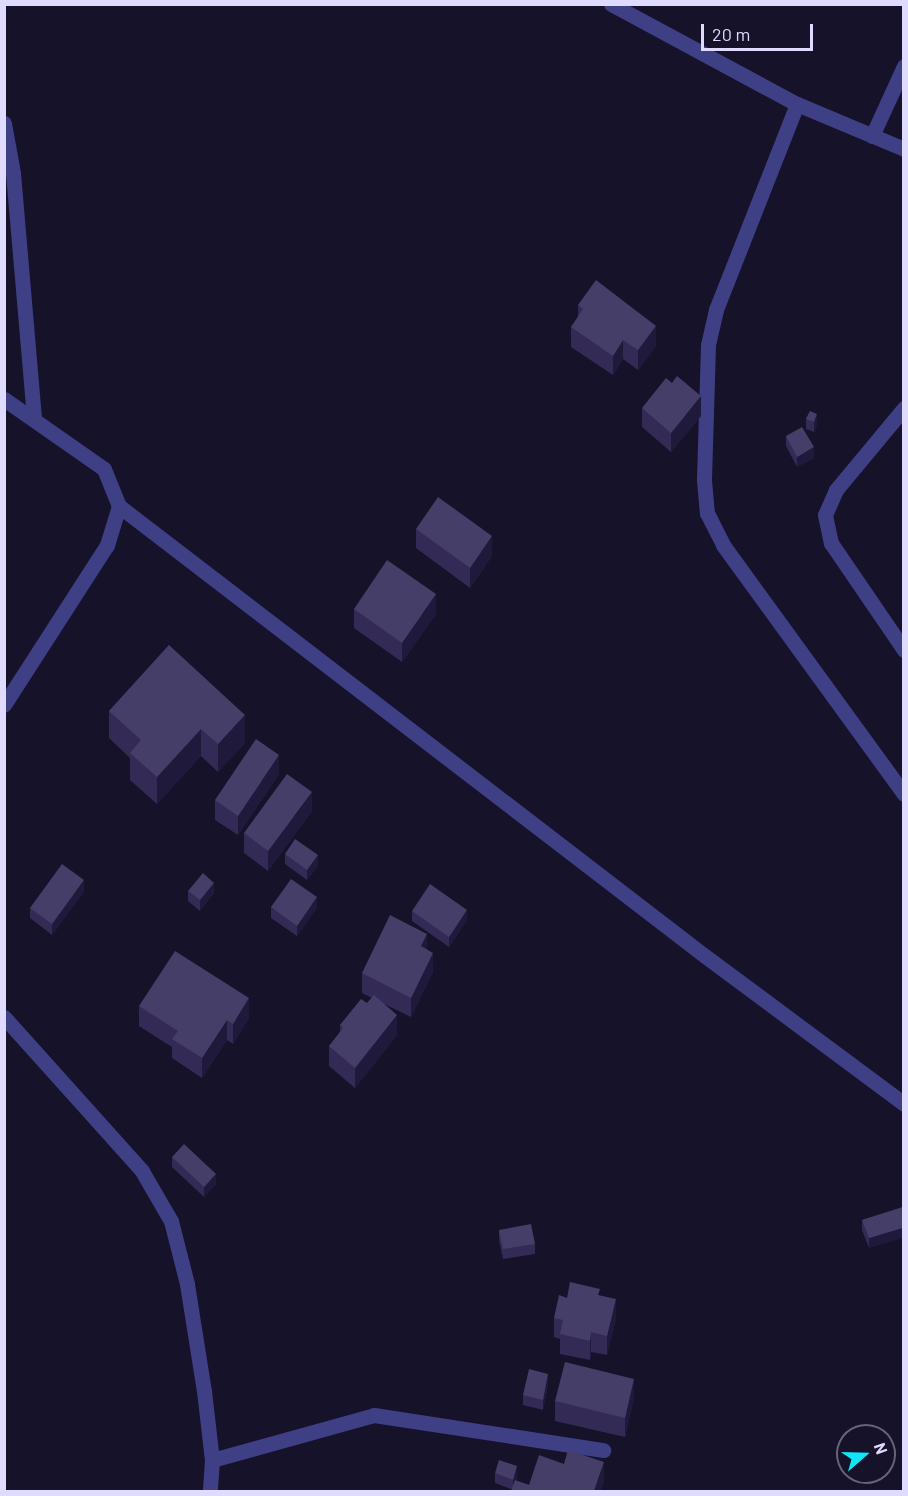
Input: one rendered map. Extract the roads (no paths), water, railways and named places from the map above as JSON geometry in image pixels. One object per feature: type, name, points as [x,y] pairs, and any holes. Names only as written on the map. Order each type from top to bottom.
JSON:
[{"type":"street","points":[[611,4],[797,104],[903,149]]},
{"type":"street","points":[[872,136],[903,66]]},
{"type":"street","points":[[797,104],[717,310],[708,345],[704,480],[707,513],[723,546],[903,794]]},
{"type":"street","points":[[4,123],[13,173],[33,419]]},
{"type":"street","points":[[4,399],[104,469],[119,506],[705,956],[903,1104]]},
{"type":"street","points":[[903,408],[836,490],[825,515],[831,543],[903,650]]},
{"type":"street","points":[[4,705],[107,545],[119,506]]},
{"type":"street","points":[[4,1017],[142,1171],[171,1221],[187,1284],[204,1391],[212,1460],[210,1491]]},
{"type":"street","points":[[212,1460],[374,1415],[603,1450]]}]
